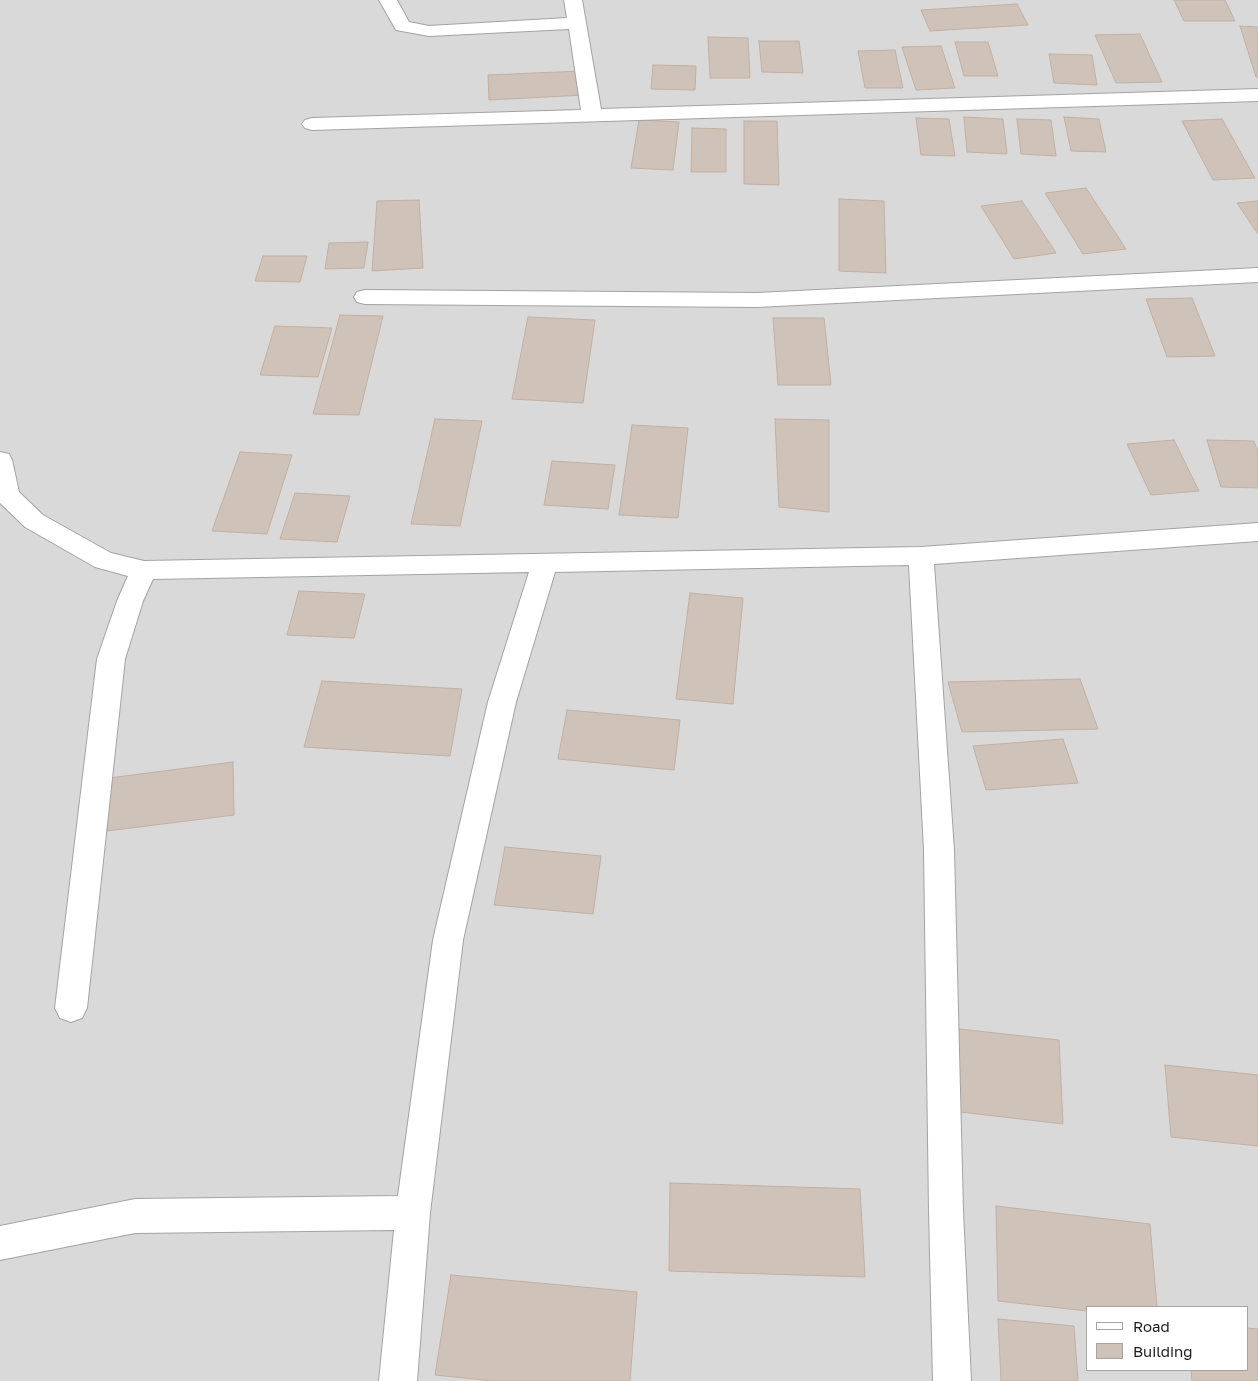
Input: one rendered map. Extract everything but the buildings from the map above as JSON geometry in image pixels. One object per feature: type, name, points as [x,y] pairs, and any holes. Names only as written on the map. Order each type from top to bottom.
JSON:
[{"type":"street","points":[[388,0],[402,26],[429,31],[578,24]]},
{"type":"street","points":[[573,0],[592,115]]},
{"type":"street","points":[[312,124],[1258,95]]},
{"type":"street","points":[[365,297],[757,300],[1258,275]]},
{"type":"street","points":[[0,460],[7,495],[34,521],[104,561],[144,570],[921,556],[1258,532]]},
{"type":"street","points":[[921,556],[939,850],[946,1211],[952,1381]]},
{"type":"street","points":[[398,1381],[413,1212],[448,940],[502,702],[545,562]]},
{"type":"street","points":[[71,1008],[111,659],[130,601],[144,570]]},
{"type":"street","points":[[0,1243],[135,1216],[413,1212]]},
{"type":"shaded area","points":[[0,0],[1258,0],[1258,1381],[0,1381]]}]
